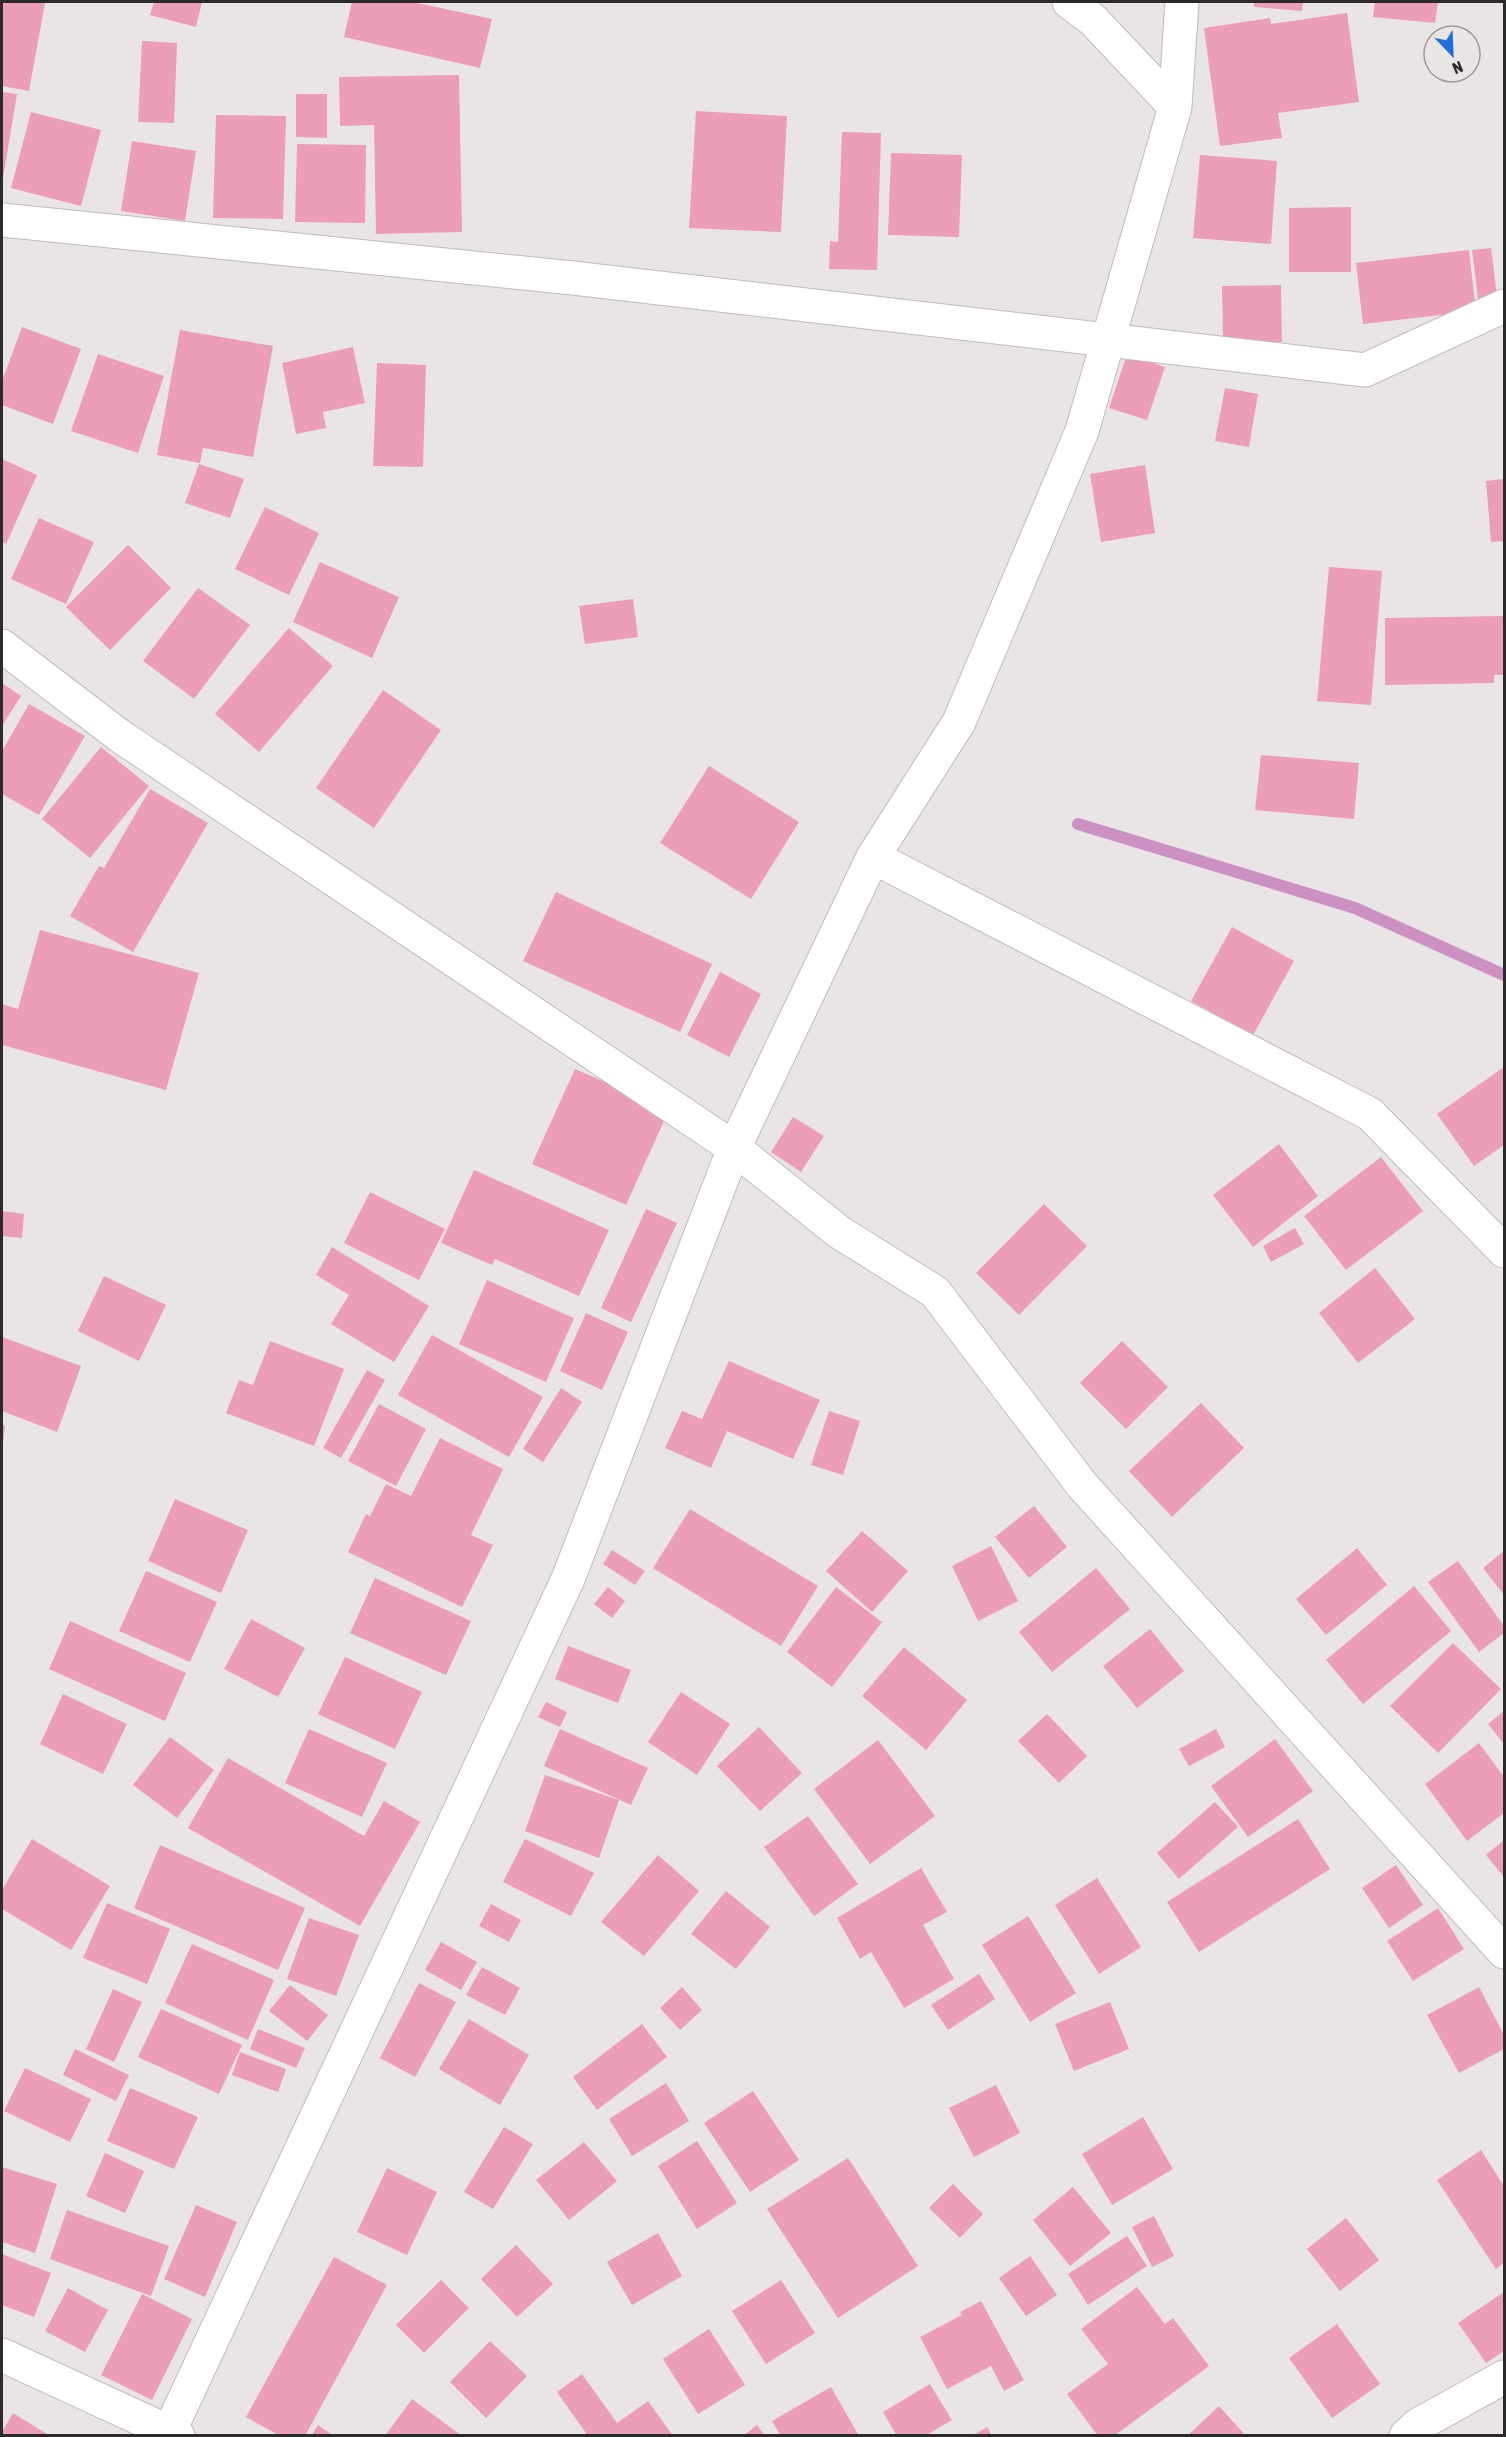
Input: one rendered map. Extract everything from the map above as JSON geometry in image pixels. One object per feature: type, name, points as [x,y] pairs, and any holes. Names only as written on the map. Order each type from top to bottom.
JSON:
[{"type":"street","points":[[1069,2],[1093,20],[1175,107]]},
{"type":"street","points":[[2,2355],[174,2433],[568,1579],[734,1148],[873,857],[959,722],[1082,431],[1175,107],[1182,2]]},
{"type":"street","points":[[2,220],[573,278],[1365,370],[1504,306]]},
{"type":"street","points":[[2,646],[120,736],[734,1148],[839,1232],[935,1292],[1082,1485],[1504,1952]]},
{"type":"street","points":[[873,857],[1370,1114],[1504,1251]]},
{"type":"street","points":[[1406,2436],[1418,2425],[1504,2377]]},
{"type":"building","points":[[2,2],[45,3],[29,91],[2,86]]},
{"type":"building","points":[[154,2],[202,2],[196,27],[150,15]]},
{"type":"building","points":[[352,2],[413,2],[492,19],[480,68],[344,37]]},
{"type":"building","points":[[1254,2],[1303,2],[1302,11],[1254,7]]},
{"type":"building","points":[[1375,2],[1438,2],[1435,23],[1373,17]]},
{"type":"building","points":[[1347,13],[1359,102],[1278,113],[1282,138],[1220,146],[1204,28],[1270,18],[1271,24]]},
{"type":"building","points":[[142,41],[177,43],[174,123],[138,122]]},
{"type":"building","points":[[459,75],[462,232],[376,234],[374,125],[340,126],[339,77]]},
{"type":"building","points":[[2,92],[17,94],[3,178],[2,178]]},
{"type":"building","points":[[296,94],[327,94],[327,138],[296,137]]},
{"type":"building","points":[[696,111],[787,116],[781,232],[689,228]]},
{"type":"building","points":[[31,112],[101,130],[81,206],[11,188]]},
{"type":"building","points":[[216,115],[286,116],[283,219],[213,218]]},
{"type":"building","points":[[842,132],[881,133],[877,270],[829,269],[830,241],[838,242]]},
{"type":"building","points":[[132,141],[196,151],[185,221],[121,211]]},
{"type":"building","points":[[297,144],[366,145],[365,223],[295,222]]},
{"type":"building","points":[[891,153],[962,155],[959,237],[888,235]]},
{"type":"building","points":[[1200,155],[1277,161],[1271,244],[1193,238]]},
{"type":"building","points":[[1351,207],[1351,272],[1289,272],[1289,208]]},
{"type":"building","points":[[1491,248],[1498,304],[1479,306],[1472,250]]},
{"type":"building","points":[[1469,250],[1476,311],[1363,324],[1356,263]]},
{"type":"building","points":[[1281,285],[1282,342],[1223,343],[1222,286]]},
{"type":"building","points":[[22,327],[81,349],[53,424],[2,405],[2,381]]},
{"type":"building","points":[[180,330],[273,346],[253,457],[203,448],[200,463],[157,455]]},
{"type":"building","points":[[353,347],[365,403],[323,412],[326,428],[296,434],[282,363]]},
{"type":"building","points":[[98,354],[164,376],[138,453],[71,431]]},
{"type":"building","points":[[1127,354],[1165,367],[1147,420],[1109,408]]},
{"type":"building","points":[[377,363],[426,365],[423,467],[373,466]]},
{"type":"building","points":[[1225,388],[1258,394],[1249,447],[1215,441]]},
{"type":"building","points":[[2,459],[37,475],[6,544],[2,542]]},
{"type":"building","points":[[199,464],[244,479],[230,518],[185,503]]},
{"type":"building","points":[[1145,465],[1155,533],[1101,542],[1090,474]]},
{"type":"building","points":[[1504,479],[1504,541],[1491,542],[1486,481]]},
{"type":"building","points":[[265,507],[319,533],[289,595],[235,569]]},
{"type":"building","points":[[39,518],[94,542],[66,604],[11,579]]},
{"type":"building","points":[[128,545],[171,588],[110,650],[66,607]]},
{"type":"building","points":[[320,562],[399,597],[372,658],[293,622]]},
{"type":"building","points":[[1329,567],[1382,571],[1371,705],[1317,701]]},
{"type":"building","points":[[198,588],[250,625],[194,699],[143,661]]},
{"type":"building","points":[[633,599],[638,637],[585,644],[579,606]]},
{"type":"building","points":[[1504,616],[1504,675],[1494,675],[1494,683],[1385,685],[1385,618]]},
{"type":"building","points":[[289,628],[333,666],[259,752],[215,714]]},
{"type":"building","points":[[2,683],[21,696],[2,726]]},
{"type":"building","points":[[383,690],[441,730],[374,828],[316,788]]},
{"type":"building","points":[[29,704],[85,736],[39,815],[2,794],[2,751]]},
{"type":"building","points":[[101,747],[149,786],[90,858],[42,819]]},
{"type":"building","points":[[1261,755],[1359,763],[1354,819],[1255,810]]},
{"type":"building","points":[[709,766],[799,822],[751,899],[660,843]]},
{"type":"building","points":[[150,789],[208,823],[133,952],[70,916],[99,866],[104,868]]},
{"type":"building","points":[[556,892],[712,964],[680,1032],[523,961]]},
{"type":"building","points":[[1232,927],[1294,961],[1253,1035],[1191,1001]]},
{"type":"building","points":[[40,930],[199,973],[166,1090],[2,1045],[2,1004],[18,1009]]},
{"type":"building","points":[[720,972],[761,994],[729,1057],[687,1035]]},
{"type":"building","points":[[1504,1067],[1504,1145],[1474,1166],[1437,1114]]},
{"type":"building","points":[[575,1069],[669,1110],[626,1205],[532,1164]]},
{"type":"building","points":[[793,1117],[824,1136],[801,1172],[771,1152]]},
{"type":"building","points":[[1279,1144],[1318,1196],[1253,1247],[1213,1195]]},
{"type":"building","points":[[1381,1157],[1423,1211],[1346,1270],[1304,1216]]},
{"type":"building","points":[[474,1170],[609,1230],[579,1296],[495,1259],[492,1265],[441,1243]]},
{"type":"building","points":[[370,1192],[445,1229],[419,1280],[344,1243]]},
{"type":"building","points":[[1044,1204],[1087,1246],[1019,1315],[976,1273]]},
{"type":"building","points":[[646,1209],[677,1223],[631,1322],[601,1308]]},
{"type":"building","points":[[2,1211],[24,1214],[22,1238],[2,1236]]},
{"type":"building","points":[[1295,1228],[1304,1244],[1271,1262],[1263,1246]]},
{"type":"building","points":[[332,1247],[429,1306],[394,1362],[331,1324],[349,1295],[316,1275]]},
{"type":"building","points":[[1375,1268],[1415,1319],[1358,1363],[1319,1313]]},
{"type":"building","points":[[104,1276],[166,1305],[139,1361],[78,1331]]},
{"type":"building","points":[[487,1280],[574,1318],[546,1382],[459,1344]]},
{"type":"building","points":[[586,1313],[628,1332],[602,1390],[560,1371]]},
{"type":"building","points":[[432,1335],[543,1397],[509,1457],[398,1395]]},
{"type":"building","points":[[2,1337],[81,1366],[57,1432],[2,1411]]},
{"type":"building","points":[[270,1341],[344,1369],[314,1446],[226,1413],[239,1380],[253,1385]]},
{"type":"building","points":[[1122,1341],[1168,1387],[1126,1429],[1080,1383]]},
{"type":"building","points":[[729,1361],[820,1400],[793,1459],[727,1431],[711,1468],[665,1448],[682,1411],[702,1419]]},
{"type":"building","points":[[367,1370],[385,1380],[341,1458],[323,1448]]},
{"type":"building","points":[[561,1388],[582,1402],[543,1462],[523,1449]]},
{"type":"building","points":[[1201,1403],[1244,1448],[1172,1517],[1129,1471]]},
{"type":"building","points":[[379,1404],[426,1429],[396,1486],[348,1461]]},
{"type":"building","points":[[829,1411],[860,1421],[843,1475],[811,1465]]},
{"type":"building","points":[[2,1425],[5,1426],[3,1443],[2,1443]]},
{"type":"building","points":[[440,1438],[503,1469],[471,1535],[493,1545],[462,1607],[348,1552],[366,1514],[370,1516],[386,1484],[411,1496]]},
{"type":"building","points":[[175,1499],[248,1530],[221,1593],[148,1561]]},
{"type":"building","points":[[1034,1506],[1067,1547],[1029,1578],[995,1537]]},
{"type":"building","points":[[690,1509],[818,1586],[781,1646],[653,1568]]},
{"type":"building","points":[[862,1531],[908,1571],[872,1612],[826,1571]]},
{"type":"building","points":[[991,1546],[1018,1601],[978,1621],[952,1566]]},
{"type":"building","points":[[1357,1548],[1387,1585],[1326,1635],[1296,1599]]},
{"type":"building","points":[[612,1550],[645,1571],[635,1585],[603,1564]]},
{"type":"building","points":[[1504,1551],[1504,1595],[1483,1568]]},
{"type":"building","points":[[1458,1561],[1504,1626],[1504,1633],[1479,1652],[1428,1582]]},
{"type":"building","points":[[1096,1568],[1130,1609],[1052,1672],[1019,1632]]},
{"type":"building","points":[[146,1571],[217,1602],[190,1662],[119,1631]]},
{"type":"building","points":[[375,1578],[471,1621],[446,1675],[350,1633]]},
{"type":"building","points":[[1414,1586],[1451,1631],[1363,1704],[1326,1660]]},
{"type":"building","points":[[608,1587],[625,1601],[612,1618],[594,1604]]},
{"type":"building","points":[[836,1587],[882,1622],[832,1687],[787,1652]]},
{"type":"building","points":[[251,1619],[305,1648],[278,1697],[224,1669]]},
{"type":"building","points":[[70,1621],[186,1673],[165,1721],[49,1669]]},
{"type":"building","points":[[1150,1629],[1184,1671],[1137,1708],[1103,1666]]},
{"type":"building","points":[[1453,1643],[1501,1689],[1438,1753],[1390,1706]]},
{"type":"building","points":[[568,1646],[631,1670],[618,1703],[555,1679]]},
{"type":"building","points":[[904,1647],[967,1700],[926,1750],[862,1696]]},
{"type":"building","points":[[345,1657],[422,1692],[395,1749],[318,1714]]},
{"type":"building","points":[[681,1692],[730,1724],[697,1775],[648,1742]]},
{"type":"building","points":[[63,1694],[127,1724],[103,1774],[40,1744]]},
{"type":"building","points":[[546,1702],[567,1712],[560,1727],[538,1717]]},
{"type":"building","points":[[1504,1711],[1504,1744],[1488,1724]]},
{"type":"building","points":[[1047,1714],[1087,1756],[1059,1783],[1018,1741]]},
{"type":"building","points":[[759,1727],[802,1773],[760,1811],[717,1766]]},
{"type":"building","points":[[309,1729],[387,1763],[362,1817],[285,1783]]},
{"type":"building","points":[[560,1729],[648,1768],[631,1805],[544,1766]]},
{"type":"building","points":[[1216,1729],[1225,1747],[1189,1766],[1179,1749]]},
{"type":"building","points":[[170,1737],[214,1770],[177,1818],[133,1785]]},
{"type":"building","points":[[1275,1739],[1313,1791],[1248,1837],[1211,1786]]},
{"type":"building","points":[[878,1740],[935,1816],[870,1864],[814,1789]]},
{"type":"building","points":[[1479,1743],[1504,1777],[1504,1813],[1467,1841],[1425,1784]]},
{"type":"building","points":[[228,1758],[364,1836],[384,1801],[420,1822],[360,1926],[188,1828]]},
{"type":"building","points":[[545,1775],[619,1800],[599,1858],[525,1831]]},
{"type":"building","points":[[1215,1802],[1238,1827],[1179,1879],[1157,1853]]},
{"type":"building","points":[[808,1816],[858,1884],[814,1916],[764,1847]]},
{"type":"building","points":[[1298,1819],[1330,1869],[1199,1952],[1167,1902]]},
{"type":"building","points":[[32,1839],[110,1886],[71,1950],[2,1909],[2,1890]]},
{"type":"building","points":[[525,1839],[594,1873],[571,1916],[503,1882]]},
{"type":"building","points":[[1504,1840],[1504,1877],[1486,1855]]},
{"type":"building","points":[[160,1845],[305,1908],[278,1970],[134,1908]]},
{"type":"building","points":[[658,1855],[699,1891],[644,1956],[601,1922]]},
{"type":"building","points":[[1396,1865],[1423,1905],[1389,1928],[1362,1888]]},
{"type":"building","points":[[921,1868],[947,1912],[923,1925],[954,1979],[904,2008],[871,1952],[860,1959],[837,1918]]},
{"type":"building","points":[[1097,1878],[1141,1947],[1099,1974],[1055,1905]]},
{"type":"building","points":[[726,1891],[770,1927],[736,1969],[691,1934]]},
{"type":"building","points":[[107,1903],[170,1929],[147,1984],[83,1958]]},
{"type":"building","points":[[491,1904],[521,1920],[509,1942],[479,1926]]},
{"type":"building","points":[[1438,1908],[1464,1949],[1413,1981],[1387,1941]]},
{"type":"building","points":[[1028,1916],[1076,1993],[1030,2022],[982,1945]]},
{"type":"building","points":[[309,1918],[359,1935],[336,1996],[287,1979]]},
{"type":"building","points":[[441,1942],[477,1962],[461,1990],[425,1970]]},
{"type":"building","points":[[192,1944],[274,1980],[248,2040],[165,2003]]},
{"type":"building","points":[[482,1967],[520,1988],[505,2015],[466,1995]]},
{"type":"building","points":[[979,1974],[995,1999],[948,2030],[931,2005]]},
{"type":"building","points":[[419,1983],[456,2002],[415,2077],[380,2058]]},
{"type":"building","points":[[290,1985],[328,2015],[307,2041],[269,2011]]},
{"type":"building","points":[[682,1987],[702,2010],[680,2030],[660,2008]]},
{"type":"building","points":[[1479,1987],[1504,2035],[1504,2049],[1459,2073],[1427,2015]]},
{"type":"building","points":[[113,1989],[142,2002],[114,2062],[86,2049]]},
{"type":"building","points":[[1110,2002],[1129,2049],[1074,2071],[1055,2024]]},
{"type":"building","points":[[161,2009],[242,2045],[219,2094],[138,2057]]},
{"type":"building","points":[[469,2019],[529,2055],[500,2105],[439,2069]]},
{"type":"building","points":[[642,2024],[667,2057],[597,2110],[573,2077]]},
{"type":"building","points":[[258,2029],[305,2048],[296,2068],[250,2049]]},
{"type":"building","points":[[75,2049],[129,2075],[116,2101],[63,2075]]},
{"type":"building","points":[[240,2052],[286,2069],[278,2092],[232,2075]]},
{"type":"building","points":[[25,2068],[91,2099],[70,2142],[4,2111]]},
{"type":"building","points":[[666,2083],[689,2121],[632,2156],[609,2119]]},
{"type":"building","points":[[996,2085],[1020,2133],[974,2157],[949,2108]]},
{"type":"building","points":[[130,2088],[198,2117],[174,2169],[107,2141]]},
{"type":"building","points":[[753,2091],[799,2160],[750,2192],[704,2123]]},
{"type":"building","points":[[1143,2117],[1173,2169],[1112,2205],[1082,2154]]},
{"type":"building","points":[[504,2127],[533,2144],[493,2209],[464,2192]]},
{"type":"building","points":[[697,2141],[737,2203],[697,2229],[658,2166]]},
{"type":"building","points":[[584,2142],[617,2181],[569,2220],[536,2180]]},
{"type":"building","points":[[1481,2150],[1504,2186],[1504,2263],[1496,2269],[1437,2180]]},
{"type":"building","points":[[105,2153],[144,2171],[125,2213],[86,2196]]},
{"type":"building","points":[[848,2158],[918,2266],[838,2318],[767,2209]]},
{"type":"building","points":[[2,2167],[57,2184],[35,2253],[2,2242]]},
{"type":"building","points":[[387,2168],[437,2192],[407,2255],[357,2232]]},
{"type":"building","points":[[953,2184],[983,2214],[960,2238],[929,2208]]},
{"type":"building","points":[[1073,2187],[1111,2233],[1070,2266],[1033,2220]]},
{"type":"building","points":[[196,2205],[237,2222],[205,2297],[164,2279]]},
{"type":"building","points":[[67,2210],[169,2246],[151,2296],[50,2259]]},
{"type":"building","points":[[1154,2216],[1174,2256],[1152,2267],[1132,2227]]},
{"type":"building","points":[[1346,2218],[1379,2260],[1340,2291],[1307,2249]]},
{"type":"building","points":[[658,2233],[682,2276],[632,2305],[607,2262]]},
{"type":"building","points":[[1127,2236],[1147,2266],[1088,2305],[1068,2274]]},
{"type":"building","points":[[516,2245],[553,2284],[517,2317],[481,2279]]},
{"type":"building","points":[[2,2254],[51,2273],[34,2317],[2,2305]]},
{"type":"building","points":[[1030,2256],[1057,2295],[1026,2316],[999,2278]]},
{"type":"building","points":[[334,2257],[387,2285],[305,2436],[280,2436],[246,2417]]},
{"type":"building","points":[[441,2280],[469,2308],[424,2353],[396,2325]]},
{"type":"building","points":[[781,2280],[815,2333],[766,2364],[732,2311]]},
{"type":"building","points":[[1137,2287],[1165,2324],[1173,2318],[1209,2366],[1114,2436],[1098,2436],[1067,2394],[1108,2364],[1081,2329]]},
{"type":"building","points":[[68,2288],[108,2310],[85,2352],[45,2331]]},
{"type":"building","points":[[1504,2292],[1504,2351],[1486,2363],[1458,2323]]},
{"type":"building","points":[[142,2294],[192,2319],[152,2400],[101,2375]]},
{"type":"building","points":[[981,2301],[1024,2380],[1004,2391],[991,2366],[947,2389],[920,2337],[962,2315],[960,2312]]},
{"type":"building","points":[[1337,2324],[1380,2384],[1332,2418],[1289,2358]]},
{"type":"building","points":[[709,2329],[745,2385],[698,2414],[663,2359]]},
{"type":"building","points":[[490,2341],[527,2376],[486,2418],[450,2382]]},
{"type":"building","points":[[582,2374],[617,2423],[648,2401],[673,2436],[588,2436],[557,2392]]},
{"type":"building","points":[[930,2384],[952,2420],[925,2436],[897,2436],[883,2412]]},
{"type":"building","points":[[831,2387],[859,2436],[781,2436],[772,2421]]},
{"type":"building","points":[[412,2399],[462,2436],[385,2436]]},
{"type":"building","points":[[1219,2406],[1246,2436],[1187,2436]]},
{"type":"building","points":[[13,2413],[50,2436],[2,2436]]},
{"type":"building","points":[[318,2425],[334,2436],[311,2436]]},
{"type":"building","points":[[757,2425],[765,2436],[743,2436]]},
{"type":"building","points":[[987,2427],[992,2436],[972,2436]]},
{"type":"waterway","points":[[1078,824],[1355,908],[1504,975]]}]
